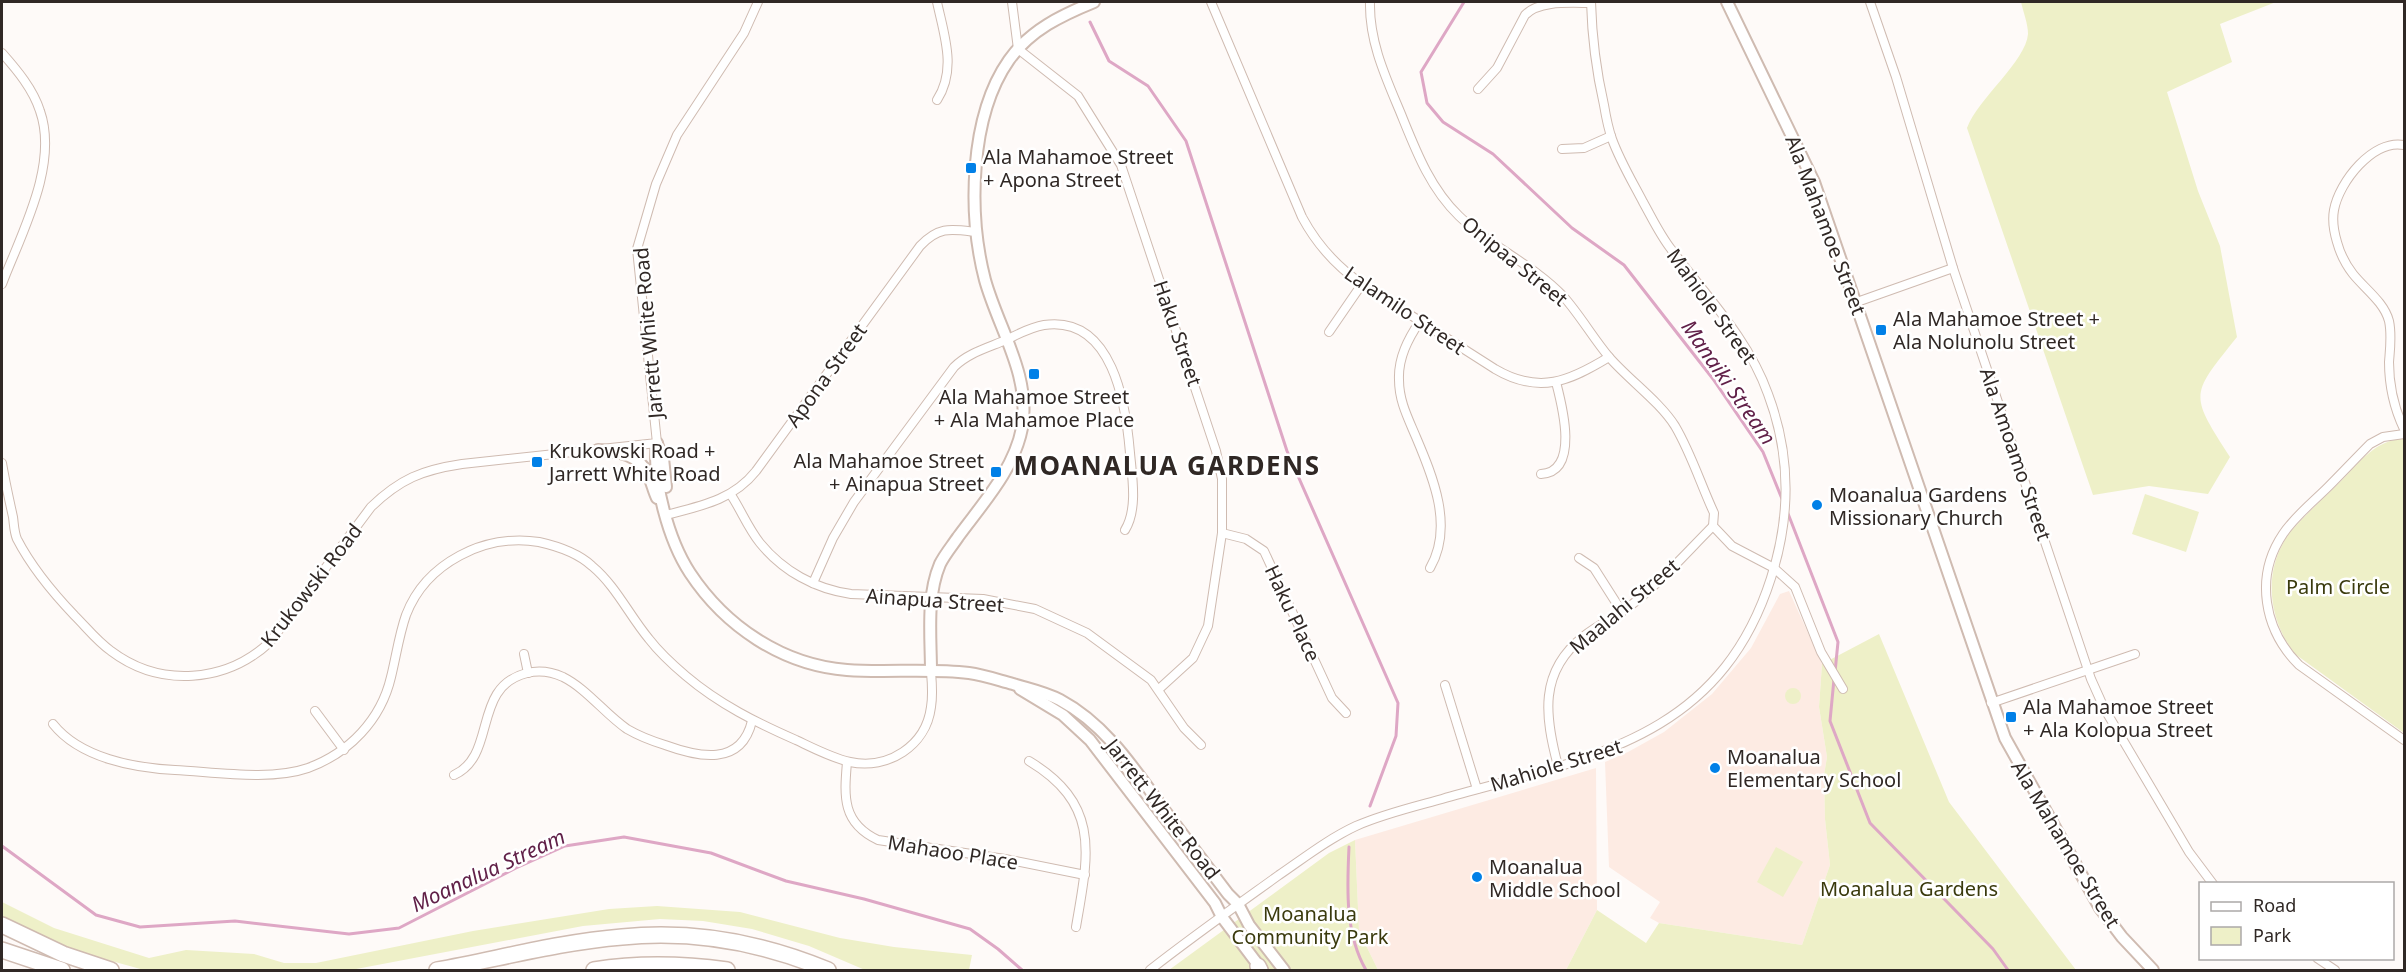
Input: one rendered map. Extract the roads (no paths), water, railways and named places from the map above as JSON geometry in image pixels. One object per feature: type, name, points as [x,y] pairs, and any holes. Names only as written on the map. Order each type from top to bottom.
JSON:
[{"type":"highway","points":[[2,926],[63,954],[111,970]]},
{"type":"highway","points":[[437,970],[589,941],[655,935],[706,938],[756,946],[828,970]]},
{"type":"highway","points":[[2,950],[62,970]]},
{"type":"highway","points":[[594,970],[645,965],[679,965],[727,970]]},
{"type":"street","name":"Jarrett White Road","points":[[758,2],[744,33],[677,135],[656,184],[637,249],[657,443],[663,458],[666,513],[679,553],[703,591],[734,623],[760,642],[796,658],[845,670],[971,673],[1037,690],[1058,698],[1088,718],[1105,733],[1238,904],[1284,970]]},
{"type":"street","points":[[937,2],[949,61],[946,82],[937,100]]},
{"type":"street","points":[[1012,2],[1018,49]]},
{"type":"street","points":[[53,724],[62,736],[97,754],[125,763],[158,769],[275,775],[307,768],[344,750],[369,724],[391,680],[405,618],[416,596],[427,582],[450,561],[471,550],[494,543],[518,540],[546,544],[583,558],[616,591],[649,639],[684,675],[752,721],[847,762],[866,764],[886,761],[904,752],[917,740],[926,724],[931,707],[932,596],[942,560],[1004,474],[1020,438],[1023,414],[1020,372],[985,280],[976,232],[976,178],[981,132],[993,89],[1018,49],[1047,24],[1094,2]]},
{"type":"street","name":"Lalamilo Street","points":[[1211,2],[1302,217],[1328,254],[1362,284],[1510,377],[1537,383],[1556,382],[1574,377],[1609,357]]},
{"type":"street","name":"Onipaa Street","points":[[1370,2],[1373,38],[1382,68],[1422,164],[1434,186],[1468,224],[1562,295],[1609,357],[1674,423],[1714,513],[1713,526]]},
{"type":"street","points":[[1478,89],[1497,68],[1523,19],[1532,8],[1541,5],[1592,2]]},
{"type":"street","name":"Mahiole Street","points":[[1150,970],[1238,904],[1345,831],[1392,813],[1606,752],[1642,735],[1677,714],[1706,688],[1731,660],[1760,609],[1774,568],[1786,510],[1787,472],[1779,430],[1762,376],[1736,331],[1663,237],[1622,164],[1611,136],[1594,59],[1592,2]]},
{"type":"street","name":"Ala Mahamoe Street","points":[[1727,2],[1800,150],[1830,226],[1991,703],[2009,746],[2100,908],[2128,944],[2153,970]]},
{"type":"street","name":"Ala Amoamo Street","points":[[1870,2],[1896,76],[1953,268],[2089,670],[2104,708],[2189,852],[2212,882]]},
{"type":"street","name":"Haku Street","points":[[1018,49],[1078,96],[1121,165],[1216,451],[1222,479],[1222,533],[1208,626],[1193,658],[1159,689]]},
{"type":"street","points":[[2,53],[22,77],[40,111],[46,131],[42,182],[2,284]]},
{"type":"street","points":[[1562,149],[1578,150],[1611,136]]},
{"type":"street","points":[[2404,145],[2387,145],[2369,155],[2340,193],[2333,213],[2333,223],[2337,243],[2347,264],[2382,307],[2387,317],[2390,328],[2391,385],[2404,429]]},
{"type":"street","name":"Apona Street","points":[[666,513],[708,504],[731,495],[756,471],[920,246],[931,236],[949,228],[976,232]]},
{"type":"street","points":[[1857,302],[1953,268]]},
{"type":"street","points":[[1329,332],[1362,284]]},
{"type":"street","points":[[1420,321],[1403,351],[1399,379],[1404,410],[1429,467],[1437,497],[1441,540],[1430,568]]},
{"type":"street","points":[[813,583],[833,538],[854,502],[954,367],[969,354],[1034,327],[1059,325],[1075,328],[1089,337],[1105,355],[1120,391],[1127,422],[1132,507],[1130,521],[1125,530]]},
{"type":"street","points":[[1541,474],[1551,472],[1557,466],[1565,444],[1564,423],[1556,382]]},
{"type":"street","points":[[2404,434],[2383,437],[2370,444],[2289,526],[2272,555],[2266,587],[2270,620],[2278,640],[2291,657],[2404,740]]},
{"type":"street","name":"Krukowski Road","points":[[2,463],[16,537],[51,591],[90,634],[118,656],[149,671],[195,676],[221,672],[237,665],[270,642],[371,507],[407,479],[434,468],[452,465],[657,443]]},
{"type":"street","points":[[598,450],[620,453],[638,460],[645,468],[654,492],[666,513]]},
{"type":"street","name":"Ainapua Street","points":[[731,495],[759,543],[785,567],[813,583],[851,594],[983,599],[1035,609],[1087,633],[1138,670],[1159,689],[1184,728],[1201,745]]},
{"type":"street","points":[[1713,526],[1740,551],[1774,568],[1795,587],[1826,660],[1843,689]]},
{"type":"street","name":"Maalahi Street","points":[[1558,766],[1547,714],[1549,693],[1555,672],[1582,638],[1643,595],[1713,526]]},
{"type":"street","name":"Haku Place","points":[[1222,533],[1246,539],[1264,551],[1332,698],[1346,713]]},
{"type":"street","points":[[1579,558],[1594,568],[1622,612]]},
{"type":"street","points":[[524,654],[528,673]]},
{"type":"street","points":[[1991,703],[2135,654]]},
{"type":"street","points":[[454,775],[465,769],[474,759],[496,695],[506,683],[528,673],[543,672],[564,678],[633,732],[691,754],[706,757],[730,751],[746,737],[752,721]]},
{"type":"street","name":"Jarrett White Road","points":[[1012,684],[1063,714],[1090,740],[1215,903],[1221,917],[1260,969]]},
{"type":"street","points":[[1445,685],[1477,789]]},
{"type":"street","points":[[315,711],[344,750]]},
{"type":"street","points":[[1029,760],[1061,786],[1079,814],[1087,847],[1076,927]]},
{"type":"street","name":"Mahaoo Place","points":[[847,762],[844,790],[850,815],[865,833],[878,840],[1084,874]]},
{"type":"street","points":[[2320,960],[2334,970]]},
{"type":"waterway","name":"Manaiki Stream","points":[[1464,2],[1421,72],[1427,103],[1443,122],[1493,154],[1572,228],[1624,265],[1713,379],[1763,452],[1782,499]]},
{"type":"waterway","points":[[1090,22],[1109,61],[1148,86],[1186,141],[1287,451],[1398,703],[1396,736],[1370,806]]},
{"type":"waterway","name":"Manaiki Stream","points":[[1787,511],[1838,642],[1835,672]]},
{"type":"waterway","name":"Manaiki Stream","points":[[1834,679],[1830,721],[1870,823],[1993,949],[2008,970]]},
{"type":"waterway","name":"Moanalua Stream","points":[[2,846],[96,915],[140,927],[235,921],[349,934],[399,928],[516,868],[565,846],[624,837],[711,853],[786,881],[864,899],[970,929],[1022,970]]},
{"type":"waterway","points":[[1349,847],[1348,894],[1351,926],[1359,956],[1366,970]]},
{"type":"place","name":"Ala Mahamoe Street + Apona Street","points":[[971,168]]},
{"type":"place","name":"Ala Mahamoe Street + Ala Nolunolu Street","points":[[1881,330]]},
{"type":"place","name":"Ala Mahamoe Street + Ala Mahamoe Place","points":[[1034,374]]},
{"type":"place","name":"Krukowski Road + Jarrett White Road","points":[[537,462]]},
{"type":"place","name":"Ala Mahamoe Street + Ainapua Street","points":[[996,472]]},
{"type":"place","name":"Moanalua Gardens Missionary Church","points":[[1817,505]]},
{"type":"place","name":"Ala Mahamoe Street + Ala Kolopua Street","points":[[2011,717]]},
{"type":"place","name":"Moanalua Elementary School","points":[[1715,768]]},
{"type":"place","name":"Moanalua Middle School","points":[[1477,877]]},
{"type":"district","name":"MOANALUA GARDENS","points":[[1167,465]]},
{"type":"park label","name":"Palm Circle","points":[[2338,586]]},
{"type":"park label","name":"Moanalua Gardens","points":[[1909,888]]},
{"type":"park label","name":"Moanalua Community Park","points":[[1310,924]]}]
